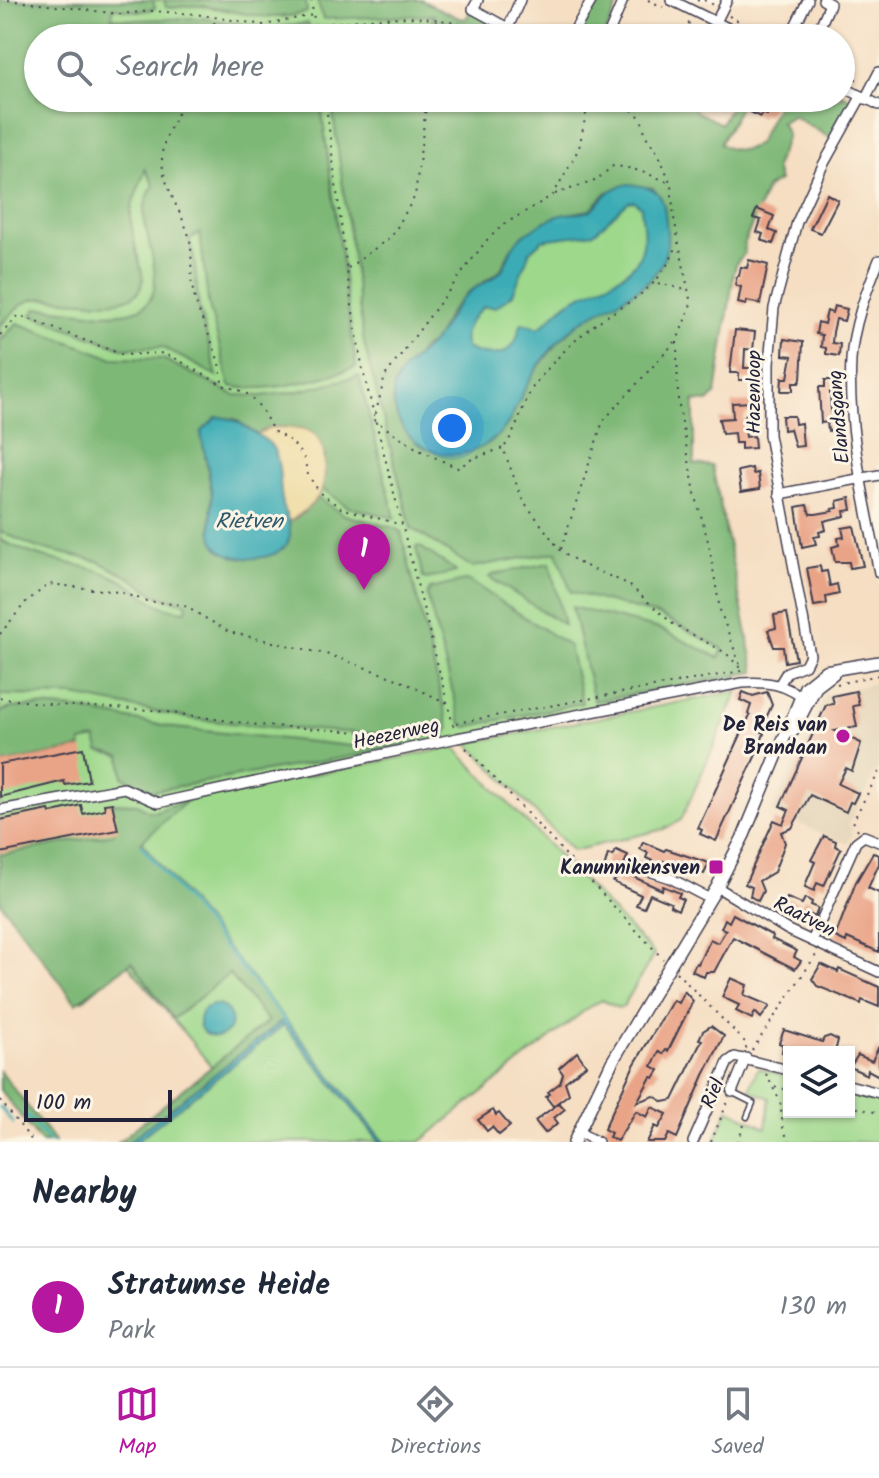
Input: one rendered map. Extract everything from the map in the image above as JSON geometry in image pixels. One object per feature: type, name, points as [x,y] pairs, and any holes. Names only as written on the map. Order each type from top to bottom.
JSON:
[{"type":"street","points":[[478,0],[473,9],[501,24]]},
{"type":"street","points":[[510,24],[520,0]]},
{"type":"street","points":[[578,24],[592,0]]},
{"type":"street","points":[[613,24],[623,0]]},
{"type":"street","points":[[671,0],[695,12],[718,17],[728,24]]},
{"type":"street","points":[[718,17],[727,0]]},
{"type":"street","points":[[796,24],[808,0]]},
{"type":"street","points":[[821,24],[830,4],[823,0]]},
{"type":"street","points":[[695,12],[699,1]]},
{"type":"street","name":"Hazenloop","points":[[779,685],[787,672],[809,662],[810,655],[768,419],[774,308],[787,251],[808,195],[879,72]]},
{"type":"street","points":[[855,94],[879,105]]},
{"type":"street","name":"Elandsgang","points":[[879,260],[867,289],[851,360],[862,479],[879,573]]},
{"type":"street","points":[[779,494],[879,475]]},
{"type":"street","points":[[598,1142],[576,1137],[612,1062],[717,887],[744,835],[804,698],[839,671],[879,662]]},
{"type":"street","name":"Heezerweg","points":[[0,810],[124,788],[158,803],[457,738],[742,683],[767,681],[804,698]]},
{"type":"street","points":[[812,941],[861,836],[879,842]]},
{"type":"street","points":[[633,866],[670,878],[710,899]]},
{"type":"street","name":"Raatven","points":[[717,887],[788,930],[879,972]]},
{"type":"street","points":[[693,1142],[728,1062],[735,1057],[746,1058],[783,1068]]},
{"type":"street","name":"Riel","points":[[732,1092],[746,1058]]},
{"type":"street","points":[[855,1087],[879,1093]]},
{"type":"lane","points":[[732,1092],[753,1103],[747,1117]]},
{"type":"path","points":[[8,0],[120,14],[152,11],[257,24]]},
{"type":"path","points":[[311,0],[315,24]]},
{"type":"path","points":[[688,24],[695,12]]},
{"type":"path","points":[[269,24],[313,15]]},
{"type":"path","points":[[325,24],[397,17],[437,19],[458,24]]},
{"type":"path","points":[[718,17],[736,24]]},
{"type":"path","points":[[214,24],[217,18]]},
{"type":"path","points":[[435,24],[437,19]]},
{"type":"path","points":[[855,78],[871,87]]},
{"type":"path","points":[[177,112],[162,152],[163,167],[190,238],[189,274],[193,295],[216,347],[222,385]]},
{"type":"path","points":[[327,112],[363,371],[457,738],[746,1043],[746,1058]]},
{"type":"path","points":[[347,269],[392,236],[415,196],[425,112]]},
{"type":"path","points":[[553,195],[579,148],[586,112]]},
{"type":"path","points":[[503,448],[522,499],[560,550],[579,563],[628,584],[673,624],[726,653],[741,669],[720,610],[678,401],[677,341],[691,304],[678,242],[671,184],[659,155],[646,136],[641,118],[634,112]]},
{"type":"path","points":[[374,420],[385,376],[486,241],[503,225],[553,195],[595,181],[613,166],[645,172],[671,184]]},
{"type":"path","points":[[374,420],[419,450],[458,468],[472,459],[503,448],[513,435],[535,383],[599,322],[642,295],[656,282],[678,242]]},
{"type":"path","points":[[656,282],[688,290]]},
{"type":"path","points":[[0,335],[19,315],[123,355],[160,353],[175,358],[222,385],[245,392],[261,408],[273,431],[292,442],[304,458],[308,475],[320,493],[341,508],[403,525]]},
{"type":"path","points":[[560,550],[603,421],[677,341]]},
{"type":"path","points":[[0,634],[26,602],[49,584],[119,592],[146,601],[183,605],[229,632],[330,655],[397,679],[448,704]]},
{"type":"path","points":[[453,724],[741,671]]},
{"type":"path","points":[[831,686],[879,675]]},
{"type":"path","points":[[0,698],[57,705],[151,710],[334,732],[426,736]]},
{"type":"path","points":[[861,836],[853,821],[879,772]]},
{"type":"path","points":[[746,1058],[818,953],[812,941]]},
{"type":"path","points":[[759,1062],[780,1101],[783,1128],[789,1142]]},
{"type":"path","points":[[774,1086],[783,1088]]},
{"type":"path","name":"Riel","points":[[711,1142],[732,1092]]},
{"type":"path","points":[[0,1100],[33,1142]]},
{"type":"path","points":[[855,1107],[879,1113]]},
{"type":"path","points":[[738,1142],[747,1117]]},
{"type":"shaded area","name":"De Reis van Brandaan","points":[[876,683],[879,766],[849,823],[852,834],[847,844],[772,812],[825,695]]},
{"type":"green space","points":[[0,0],[405,0],[444,24],[24,24],[24,112],[634,112],[661,125],[702,400],[683,404],[689,462],[706,474],[719,500],[738,680],[189,799],[454,747],[654,954],[623,1007],[618,1008],[602,1000],[589,1007],[420,1142],[384,1142],[144,845],[281,1023],[215,1071],[127,963],[82,1001],[0,902]]},
{"type":"green space","points":[[0,0],[153,0],[155,8],[145,11],[113,7],[112,18],[203,18],[238,24],[24,24],[24,112],[322,112],[356,367],[276,387],[230,386],[208,302],[200,233],[189,239],[199,308],[217,376],[162,347],[122,348],[32,315],[36,309],[45,308],[100,314],[122,313],[145,305],[155,283],[144,215],[154,185],[145,169],[131,213],[143,278],[140,290],[130,298],[116,301],[34,299],[22,304],[0,325]]},
{"type":"green space","points":[[164,0],[306,0],[307,12],[267,17],[201,6],[170,8],[166,7]]},
{"type":"green space","points":[[317,0],[421,0],[461,19],[467,18],[470,10],[497,24],[409,24],[431,23],[434,15],[323,19]]},
{"type":"green space","points":[[595,0],[620,0],[610,24],[581,24]]},
{"type":"green space","points":[[333,112],[697,112],[721,124],[727,112],[737,112],[720,144],[739,150],[758,143],[774,112],[847,112],[832,139],[793,116],[781,122],[787,135],[775,168],[779,181],[767,188],[745,241],[744,254],[734,272],[716,394],[708,402],[694,401],[694,464],[712,466],[755,672],[594,701],[572,607],[660,629],[719,658],[723,649],[661,616],[571,592],[557,552],[472,567],[411,528],[364,343]],"holes":[[[639,186],[653,188],[664,206],[667,241],[658,268],[648,282],[581,321],[560,340],[529,379],[513,413],[428,448],[409,434],[393,398],[396,382],[421,351],[435,340],[449,313],[466,294],[500,271],[512,247],[526,234],[567,214],[590,210],[607,192]]]},
{"type":"green space","points":[[17,323],[113,358],[163,359],[234,395],[295,392],[359,376],[395,518],[348,507],[323,489],[325,452],[262,431],[257,435],[235,419],[217,417],[201,433],[212,494],[214,542],[234,557],[258,558],[290,529],[289,522],[303,513],[317,497],[344,515],[401,532],[449,729],[447,733],[417,737],[270,727],[193,719],[74,696],[0,695],[0,540],[35,554],[110,575],[165,607],[186,611],[187,603],[157,596],[131,578],[97,561],[35,547],[0,531],[0,341]]},
{"type":"green space","points":[[419,546],[456,572],[423,578],[416,547]]},
{"type":"green space","points":[[550,563],[564,625],[489,577]]},
{"type":"green space","points":[[468,580],[569,646],[582,703],[466,727],[461,723],[427,595],[430,589]]},
{"type":"green space","points":[[738,691],[681,820],[664,829],[573,851],[468,743]]},
{"type":"green space","points":[[38,706],[77,709],[175,728],[371,748],[457,738],[152,791],[123,777],[121,756],[99,751],[96,739],[81,742],[81,748],[0,764],[0,712]]},
{"type":"green space","points":[[189,799],[141,842],[285,1019],[128,1142],[118,1142],[268,1021],[229,974],[173,1019],[132,962],[76,1003],[0,902],[0,855],[113,834],[112,803],[137,804],[149,811],[156,811]]},
{"type":"green space","points":[[284,1024],[380,1142],[135,1142]]},
{"type":"green space","points":[[758,1068],[783,1075],[783,1118],[855,1118],[855,1094],[879,1100],[879,1142],[714,1142],[728,1109],[766,1128],[770,1098],[749,1090]]},
{"type":"green space","points":[[0,1071],[55,1142],[41,1142],[0,1090]]},
{"type":"sand","points":[[270,427],[309,430],[318,438],[324,452],[321,492],[311,505],[289,522],[280,495],[274,457],[268,445],[257,435]]},
{"type":"water","points":[[628,184],[654,190],[664,205],[667,239],[664,258],[648,281],[583,320],[559,341],[533,375],[501,432],[484,446],[464,453],[444,454],[426,448],[410,437],[398,420],[393,397],[397,379],[434,340],[460,301],[500,272],[514,244],[522,236],[554,218],[589,211],[619,187]],"holes":[[[634,201],[641,207],[643,245],[633,266],[625,273],[567,303],[539,328],[522,323],[515,342],[505,352],[492,355],[466,348],[464,336],[471,320],[483,307],[496,307],[513,294],[530,251],[542,240],[594,233],[628,202]]]},
{"type":"water","name":"Rietven","points":[[217,417],[242,424],[266,440],[274,450],[290,531],[284,548],[276,553],[265,557],[241,558],[220,549],[212,538],[211,487],[201,432]]},
{"type":"water","points":[[215,1005],[226,1010],[231,1021],[226,1032],[215,1037],[204,1032],[199,1021],[204,1010]]},
{"type":"water","points":[[285,1019],[384,1142],[380,1142],[284,1025],[135,1142],[128,1142]]},
{"type":"building","points":[[750,112],[769,112],[767,115],[762,113],[760,117]]},
{"type":"building","points":[[827,194],[838,200],[821,233],[810,229]]},
{"type":"building","points":[[757,209],[774,216],[769,230],[777,233],[773,244],[761,240],[763,234],[757,232],[761,220],[753,218]]},
{"type":"building","points":[[749,260],[768,265],[760,304],[747,301],[746,305],[738,303],[741,287],[735,285],[737,276],[741,267],[747,268]]},
{"type":"building","points":[[834,306],[847,309],[844,321],[836,319],[833,332],[832,343],[840,344],[839,356],[826,354],[826,348],[821,347],[822,335],[816,334],[818,322],[824,324],[827,311],[832,313]]},
{"type":"building","points":[[735,330],[755,332],[753,350],[745,349],[744,368],[753,368],[752,380],[739,380],[739,373],[730,373]]},
{"type":"building","points":[[784,339],[803,342],[801,379],[799,383],[793,383],[793,391],[781,391],[782,378],[788,378],[792,356],[783,355]]},
{"type":"building","points":[[825,380],[838,380],[838,392],[830,392],[832,417],[840,416],[840,430],[828,431],[827,422],[821,423],[819,387],[825,387]]},
{"type":"building","points":[[753,402],[754,414],[746,414],[744,419],[746,437],[754,436],[755,448],[741,449],[741,443],[735,443],[734,433],[722,434],[719,419],[733,418],[732,403]]},
{"type":"building","points":[[782,416],[794,416],[795,424],[801,423],[803,446],[795,447],[790,429],[783,430]]},
{"type":"building","points":[[752,468],[753,474],[758,473],[760,489],[741,492],[738,471]]},
{"type":"building","points":[[850,498],[852,510],[844,511],[845,516],[824,521],[826,530],[814,537],[816,544],[802,547],[796,507],[807,505],[810,514],[816,514],[833,511],[838,508],[837,501]]},
{"type":"building","points":[[854,526],[863,566],[850,568],[849,562],[835,562],[832,547],[839,545],[838,538],[844,537],[842,528]]},
{"type":"building","points":[[820,566],[821,572],[827,571],[830,586],[837,584],[839,594],[826,597],[827,604],[814,606],[807,568]]},
{"type":"building","points":[[787,613],[796,660],[785,662],[783,647],[774,647],[768,630],[776,628],[774,615]]},
{"type":"building","points":[[856,691],[859,705],[853,706],[857,727],[835,731],[861,743],[852,771],[846,768],[838,784],[858,793],[846,812],[810,795],[792,828],[781,832],[785,843],[774,872],[759,881],[763,891],[758,901],[750,896],[752,887],[745,884],[774,820],[783,824],[789,810],[780,806],[826,705],[834,704],[832,696]]},
{"type":"building","points":[[743,692],[753,696],[767,692],[772,705],[760,746],[716,841],[700,834],[702,830],[698,828],[750,715],[751,705],[740,700]]},
{"type":"building","points":[[83,748],[89,781],[65,785],[64,781],[0,797],[0,764]]},
{"type":"building","points":[[112,803],[118,830],[0,853],[0,820],[81,805],[83,814],[105,809],[104,804]]},
{"type":"building","points":[[824,836],[836,841],[835,846],[841,849],[824,886],[817,883],[814,891],[805,887],[815,862],[811,860]]},
{"type":"building","points":[[643,842],[709,863],[704,874],[695,870],[693,874],[664,861],[662,865],[646,858],[648,853],[640,849]]},
{"type":"building","points":[[616,850],[628,855],[619,876],[604,869],[608,854],[613,856]]},
{"type":"building","points":[[873,853],[879,855],[879,864],[868,888],[879,893],[879,952],[847,938],[846,942],[835,937],[856,882]]},
{"type":"building","points":[[623,872],[662,890],[663,886],[680,893],[678,897],[683,899],[678,910],[670,906],[671,903],[650,894],[644,908],[636,905],[641,895],[613,882]]},
{"type":"building","points":[[787,898],[802,904],[805,898],[812,902],[811,905],[818,908],[815,917],[807,913],[804,920],[782,910]]},
{"type":"building","points":[[733,914],[797,951],[794,957],[801,961],[795,969],[733,937],[714,972],[706,972],[704,977],[692,971],[710,939],[718,943],[726,930],[721,928],[725,919],[729,922]]},
{"type":"building","points":[[821,964],[879,987],[879,1007],[862,1000],[861,1004],[817,986],[812,979]]},
{"type":"building","points":[[731,978],[747,985],[744,995],[770,1006],[761,1018],[755,1012],[752,1019],[736,1011],[739,1005],[722,997]]},
{"type":"building","points":[[684,991],[693,1001],[668,1051],[663,1054],[659,1052],[652,1066],[659,1070],[654,1078],[651,1077],[637,1102],[654,1096],[664,1102],[673,1100],[702,1040],[699,1039],[703,1031],[711,1026],[724,1036],[677,1138],[669,1134],[665,1142],[647,1142],[655,1126],[659,1128],[667,1114],[652,1107],[647,1117],[636,1111],[617,1141],[609,1137],[611,1133],[604,1129],[633,1067],[673,1000],[678,1003]]},
{"type":"building","points":[[784,1030],[822,1042],[830,1036],[838,1040],[836,1046],[783,1046],[783,1052],[782,1052],[783,1045],[779,1043]]},
{"type":"building","points":[[879,1046],[879,1076],[868,1070],[867,1075],[855,1069],[858,1055],[872,1061]]},
{"type":"building","points":[[577,1052],[586,1065],[565,1082],[569,1094],[553,1106],[546,1097],[550,1094],[548,1092],[560,1083],[563,1074],[559,1068]]},
{"type":"building","points":[[559,1103],[565,1109],[554,1118],[558,1123],[545,1133],[535,1121]]},
{"type":"building","points":[[493,1110],[510,1126],[499,1135],[492,1127],[487,1131],[478,1120]]},
{"type":"waterway","points":[[141,845],[286,1022]]},
{"type":"waterway","points":[[0,1107],[13,1123]]},
{"type":"waterway","points":[[25,1114],[50,1142]]},
{"type":"place","name":"Stratumse Heide","points":[[364,590]]},
{"type":"place","name":"De Reis van Brandaan","points":[[843,736]]},
{"type":"place","name":"Kanunnikensven","points":[[716,867]]}]
